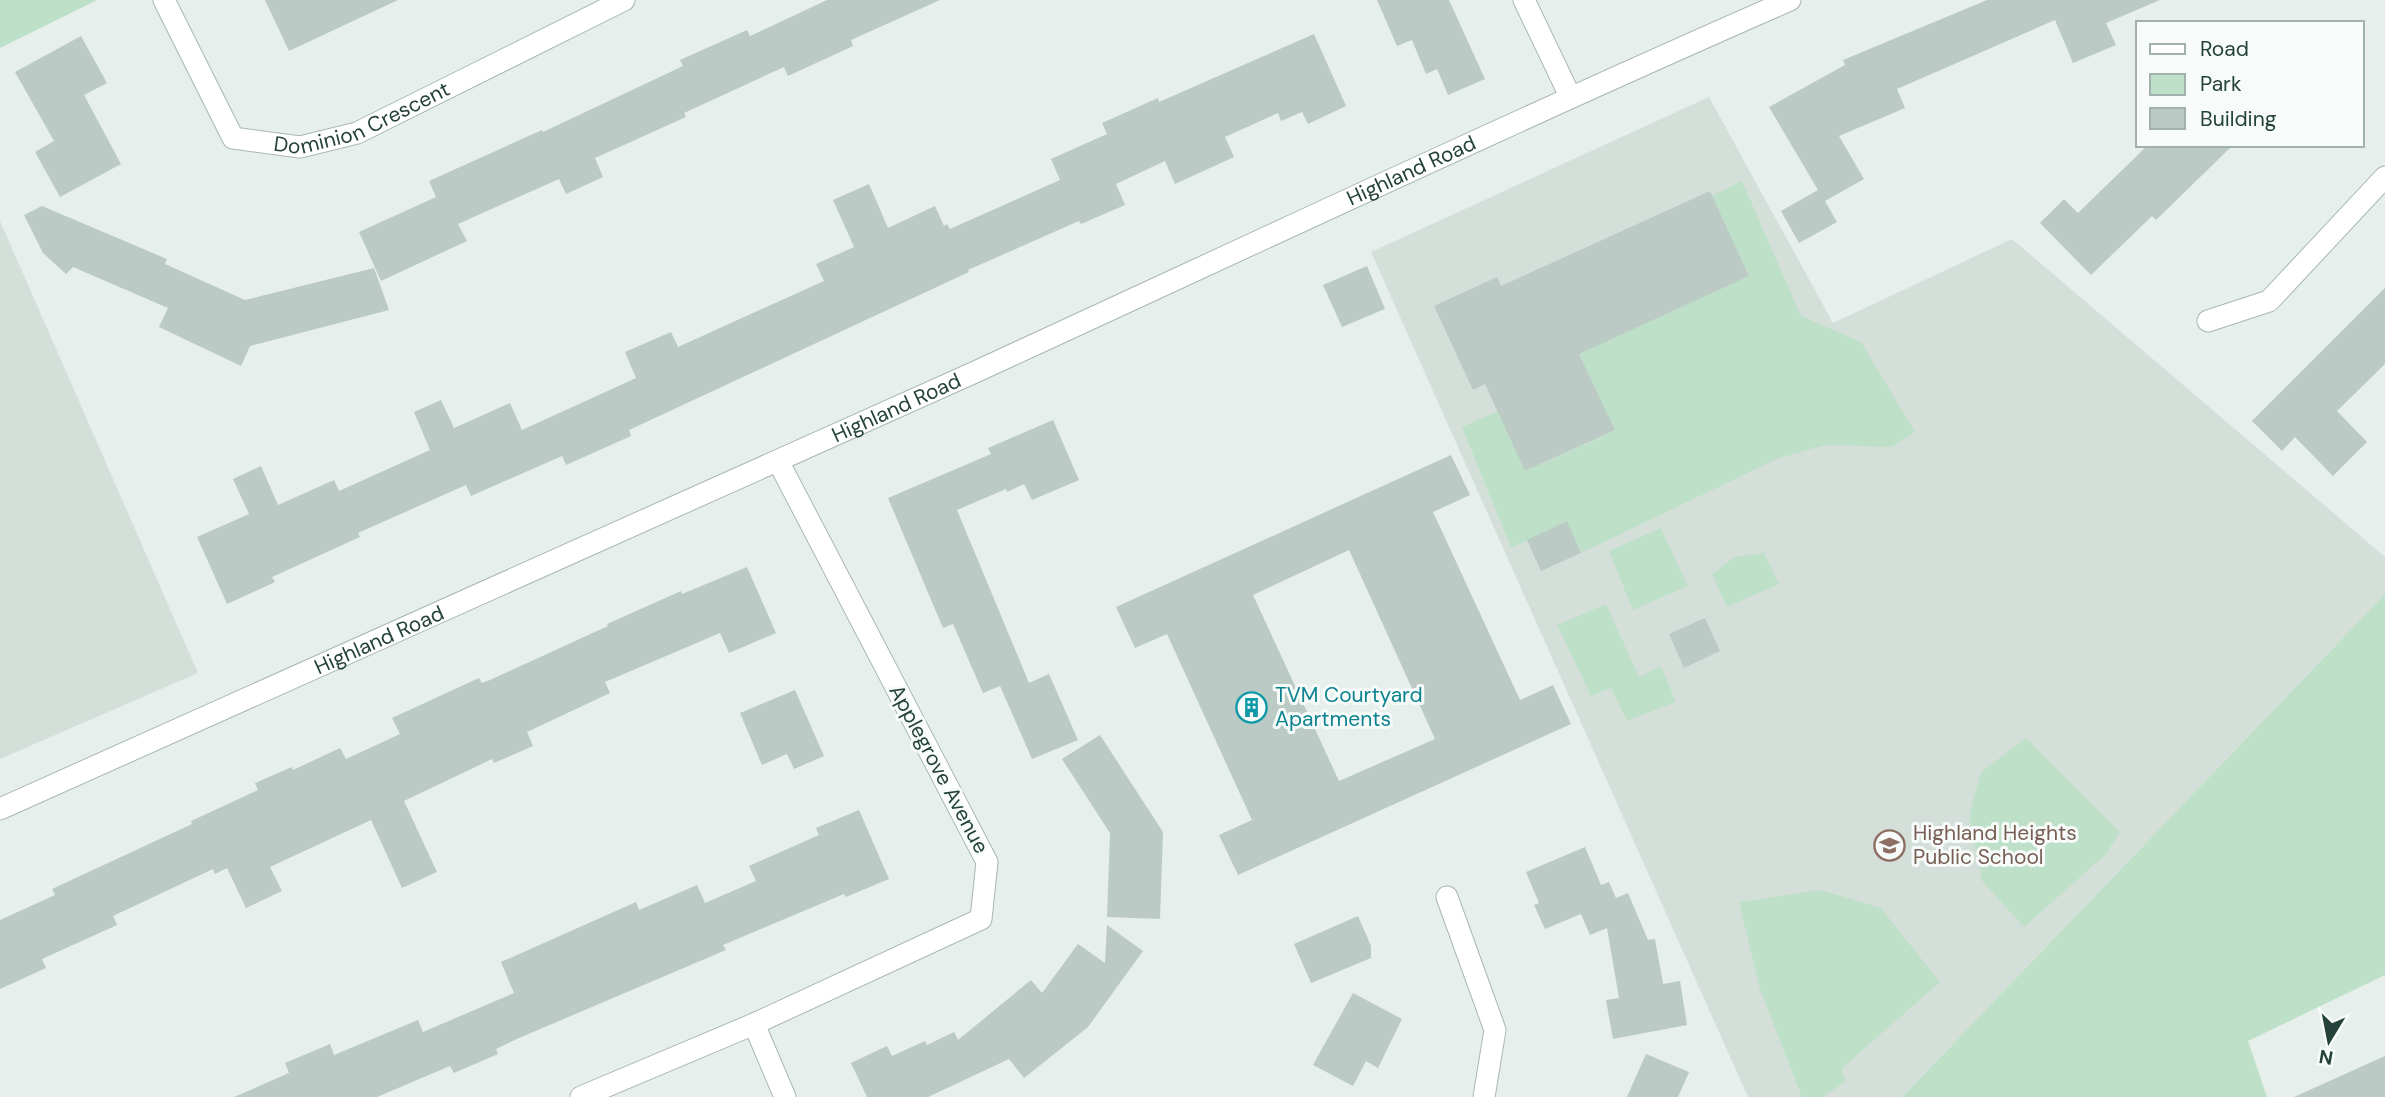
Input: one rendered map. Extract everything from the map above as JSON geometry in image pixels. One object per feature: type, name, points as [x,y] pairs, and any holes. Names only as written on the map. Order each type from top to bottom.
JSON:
[{"type":"street","name":"Dominion Crescent","points":[[164,0],[233,138],[300,147],[357,133],[624,0]]},
{"type":"street","points":[[1524,0],[1570,96]]},
{"type":"street","name":"Highland Road","points":[[0,809],[778,461],[1176,280],[1570,96],[1790,0]]},
{"type":"street","points":[[2208,321],[2269,301],[2385,177]]},
{"type":"street","name":"Applegrove Avenue","points":[[581,1097],[754,1024],[981,919],[987,862],[778,461]]},
{"type":"street","points":[[1447,897],[1495,1030],[1484,1097]]},
{"type":"street","points":[[754,1024],[785,1097]]},
{"type":"shaded area","name":"Highland Heights Public School","points":[[1709,97],[1833,323],[2012,239],[2385,557],[2385,594],[1902,1097],[1748,1097],[1371,252]]},
{"type":"shaded area","points":[[0,221],[198,673],[0,759]]},
{"type":"green space","points":[[0,0],[97,0],[0,48]]},
{"type":"green space","points":[[1742,181],[1801,316],[1861,342],[1915,432],[1892,447],[1826,445],[1779,458],[1581,553],[1566,522],[1511,548],[1462,427],[1498,411],[1526,471],[1614,431],[1579,353],[1749,276],[1712,196]]},
{"type":"green space","points":[[1661,528],[1688,586],[1633,610],[1609,551]]},
{"type":"green space","points":[[1764,553],[1779,584],[1727,607],[1712,574],[1735,557]]},
{"type":"green space","points":[[2385,594],[2385,975],[2248,1041],[2267,1097],[1902,1097]]},
{"type":"green space","points":[[1606,604],[1639,677],[1661,666],[1676,702],[1627,721],[1611,688],[1591,696],[1557,625]]},
{"type":"green space","points":[[2026,738],[2120,832],[2105,855],[2024,927],[1982,881],[1969,816],[1981,772]]},
{"type":"green space","points":[[1821,890],[1881,908],[1940,982],[1841,1069],[1846,1081],[1823,1097],[1802,1097],[1760,990],[1739,902]]},
{"type":"building","points":[[265,0],[398,0],[289,51]]},
{"type":"building","points":[[827,0],[940,0],[851,40],[853,46],[788,76],[784,67],[684,113],[686,117],[595,158],[603,177],[566,194],[559,179],[458,224],[467,241],[381,281],[359,232],[436,197],[429,181],[542,130],[543,132],[683,66],[680,60],[747,30],[750,36]]},
{"type":"building","points":[[1377,0],[1449,0],[1485,79],[1448,95],[1437,69],[1426,74],[1412,40],[1397,46]]},
{"type":"building","points":[[1987,0],[2160,0],[2106,23],[2116,45],[2073,63],[2055,20],[1897,89],[1905,108],[1839,136],[1864,179],[1825,201],[1837,222],[1799,243],[1781,211],[1818,190],[1769,107],[1845,65],[1843,60]]},
{"type":"building","points":[[1314,34],[1346,106],[1308,124],[1302,112],[1281,121],[1278,113],[1225,137],[1234,157],[1175,184],[1165,161],[1116,184],[1125,205],[1081,224],[1079,221],[968,270],[969,272],[629,430],[631,436],[566,465],[562,456],[471,496],[466,485],[358,533],[360,537],[272,577],[275,582],[227,604],[197,537],[249,514],[233,479],[261,466],[278,505],[334,480],[339,491],[430,450],[414,412],[441,400],[454,428],[510,403],[522,430],[636,378],[625,352],[671,332],[678,347],[824,281],[816,264],[854,247],[833,200],[869,184],[888,228],[935,206],[944,226],[947,224],[950,229],[1060,180],[1051,159],[1107,134],[1102,123],[1158,98],[1159,102]]},
{"type":"building","points":[[81,36],[107,83],[84,95],[121,164],[60,197],[35,152],[54,141],[15,72]]},
{"type":"building","points":[[2146,147],[2231,147],[2156,220],[2152,216],[2091,275],[2040,223],[2064,199],[2078,213]]},
{"type":"building","points":[[1710,191],[1749,276],[1579,354],[1615,430],[1525,471],[1485,384],[1473,390],[1434,306],[1497,277],[1501,286]]},
{"type":"building","points":[[42,206],[167,259],[165,264],[245,300],[374,268],[389,310],[250,346],[241,366],[159,327],[168,308],[73,267],[66,274],[43,253],[24,215]]},
{"type":"building","points":[[1367,266],[1385,309],[1342,327],[1323,285]]},
{"type":"building","points":[[2385,288],[2385,364],[2337,411],[2367,442],[2333,476],[2295,437],[2282,451],[2252,421]]},
{"type":"building","points":[[1053,420],[1079,480],[1032,500],[1024,484],[957,510],[1029,683],[1049,674],[1078,740],[1032,759],[1000,686],[983,693],[953,624],[943,628],[888,498],[991,454],[988,448]]},
{"type":"building","points":[[1451,455],[1470,495],[1433,512],[1520,700],[1553,685],[1571,724],[1238,875],[1219,835],[1252,820],[1167,634],[1135,648],[1116,607]],"holes":[[[1349,550],[1435,739],[1339,781],[1253,595]]]},
{"type":"building","points":[[1567,521],[1581,553],[1541,571],[1527,540]]},
{"type":"building","points":[[747,567],[776,633],[729,653],[720,633],[605,682],[610,693],[527,732],[533,746],[494,763],[492,759],[404,801],[437,872],[402,888],[371,820],[270,867],[282,891],[246,908],[227,868],[215,874],[213,869],[113,916],[117,925],[42,959],[46,968],[0,989],[0,920],[55,895],[52,889],[258,790],[255,783],[292,767],[293,770],[340,748],[346,759],[400,734],[392,718],[479,678],[482,683],[490,680],[681,591],[682,594]]},
{"type":"building","points":[[1705,618],[1720,651],[1684,668],[1669,634]]},
{"type":"building","points":[[795,690],[824,756],[794,769],[787,754],[762,765],[740,713]]},
{"type":"building","points":[[1100,735],[1163,832],[1160,919],[1107,917],[1110,833],[1062,759]]},
{"type":"building","points":[[859,810],[889,879],[846,897],[844,894],[723,945],[726,950],[519,1038],[496,1049],[498,1054],[454,1073],[450,1066],[377,1097],[234,1097],[289,1073],[285,1063],[330,1044],[334,1055],[418,1020],[423,1032],[514,993],[501,962],[636,902],[639,910],[697,885],[705,903],[756,881],[749,866],[819,835],[816,828]]},
{"type":"building","points":[[1585,847],[1601,885],[1609,882],[1616,898],[1628,893],[1648,940],[1655,939],[1663,984],[1680,981],[1687,1025],[1613,1039],[1606,1000],[1619,998],[1607,928],[1590,935],[1581,914],[1545,929],[1534,905],[1539,903],[1526,872]]},
{"type":"building","points":[[1358,916],[1371,946],[1371,958],[1311,983],[1294,944]]},
{"type":"building","points":[[1107,925],[1143,951],[1088,1027],[1024,1078],[1009,1059],[928,1097],[867,1097],[851,1063],[887,1046],[892,1056],[925,1041],[927,1045],[954,1032],[958,1040],[1031,980],[1042,993],[1078,944],[1105,963]]},
{"type":"building","points":[[1353,993],[1402,1019],[1378,1068],[1366,1061],[1353,1086],[1313,1065]]},
{"type":"building","points":[[1646,1054],[1689,1072],[1678,1097],[1627,1097]]},
{"type":"building","points":[[2385,1056],[2385,1097],[2294,1097]]},
{"type":"place","name":"TVM Courtyard Apartments","points":[[1252,707]]},
{"type":"place","name":"Highland Heights Public School","points":[[1890,845]]}]
